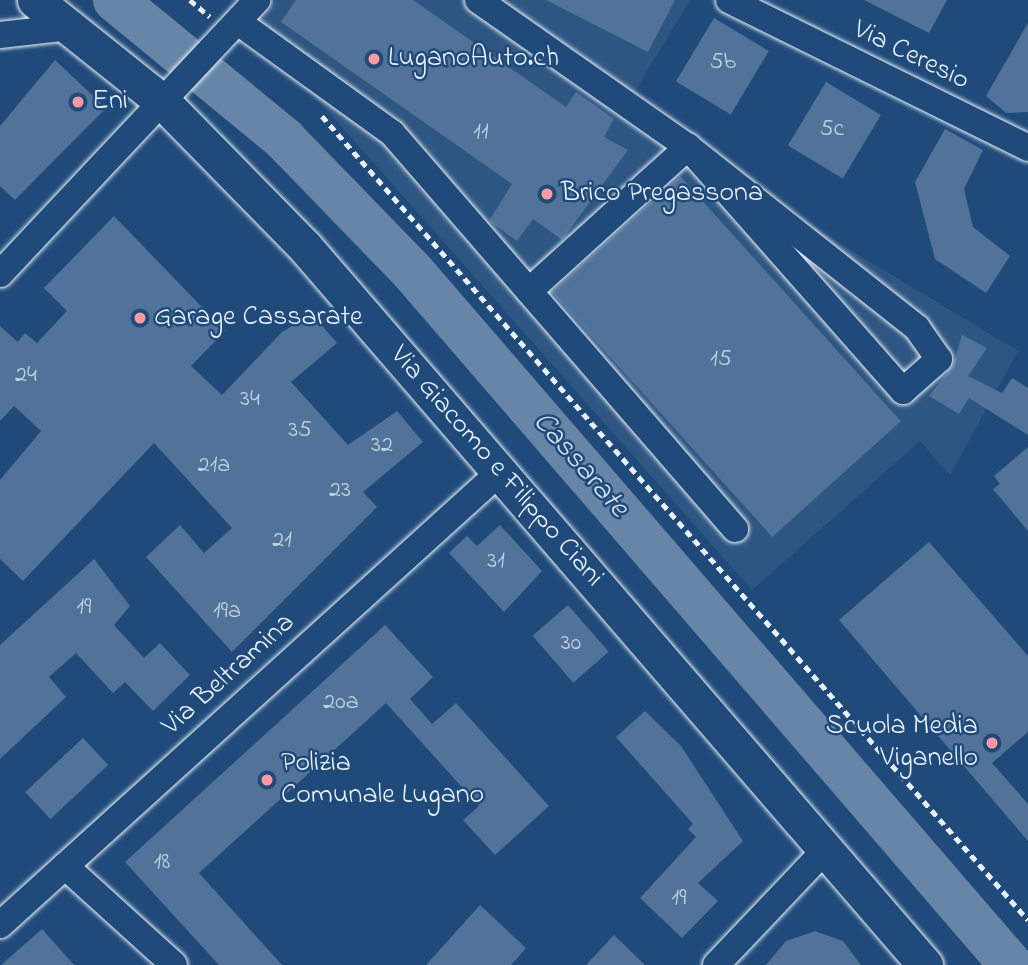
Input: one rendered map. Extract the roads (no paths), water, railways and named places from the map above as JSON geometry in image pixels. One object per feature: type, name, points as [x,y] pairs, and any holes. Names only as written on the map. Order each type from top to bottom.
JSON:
[{"type":"main road","name":"Via Giacomo e Filippo Ciani","points":[[35,0],[70,27],[170,94],[501,471],[925,965]]},
{"type":"street","points":[[0,274],[257,0]]},
{"type":"street","points":[[478,0],[688,147],[917,328],[939,359],[903,391],[688,147]]},
{"type":"street","name":"Via Ceresio","points":[[729,0],[1028,148]]},
{"type":"street","points":[[0,35],[70,27]]},
{"type":"street","points":[[231,29],[392,133],[736,529]]},
{"type":"street","points":[[529,291],[688,147]]},
{"type":"street","name":"Via Beltramina","points":[[0,925],[501,471]]},
{"type":"street","points":[[716,965],[825,849]]},
{"type":"street","points":[[65,866],[174,965]]},
{"type":"waterway","name":"Cassarate","points":[[115,0],[284,139],[412,271],[1011,965]]},
{"type":"place","name":"LuganoAuto.ch","points":[[374,59]]},
{"type":"place","name":"Eni","points":[[78,102]]},
{"type":"place","name":"Brico Pregassona","points":[[547,194]]},
{"type":"place","name":"Garage Cassarate","points":[[140,318]]},
{"type":"place","name":"Scuola Media Viganello","points":[[992,743]]},
{"type":"place","name":"Polizia Comunale Lugano","points":[[267,780]]}]
